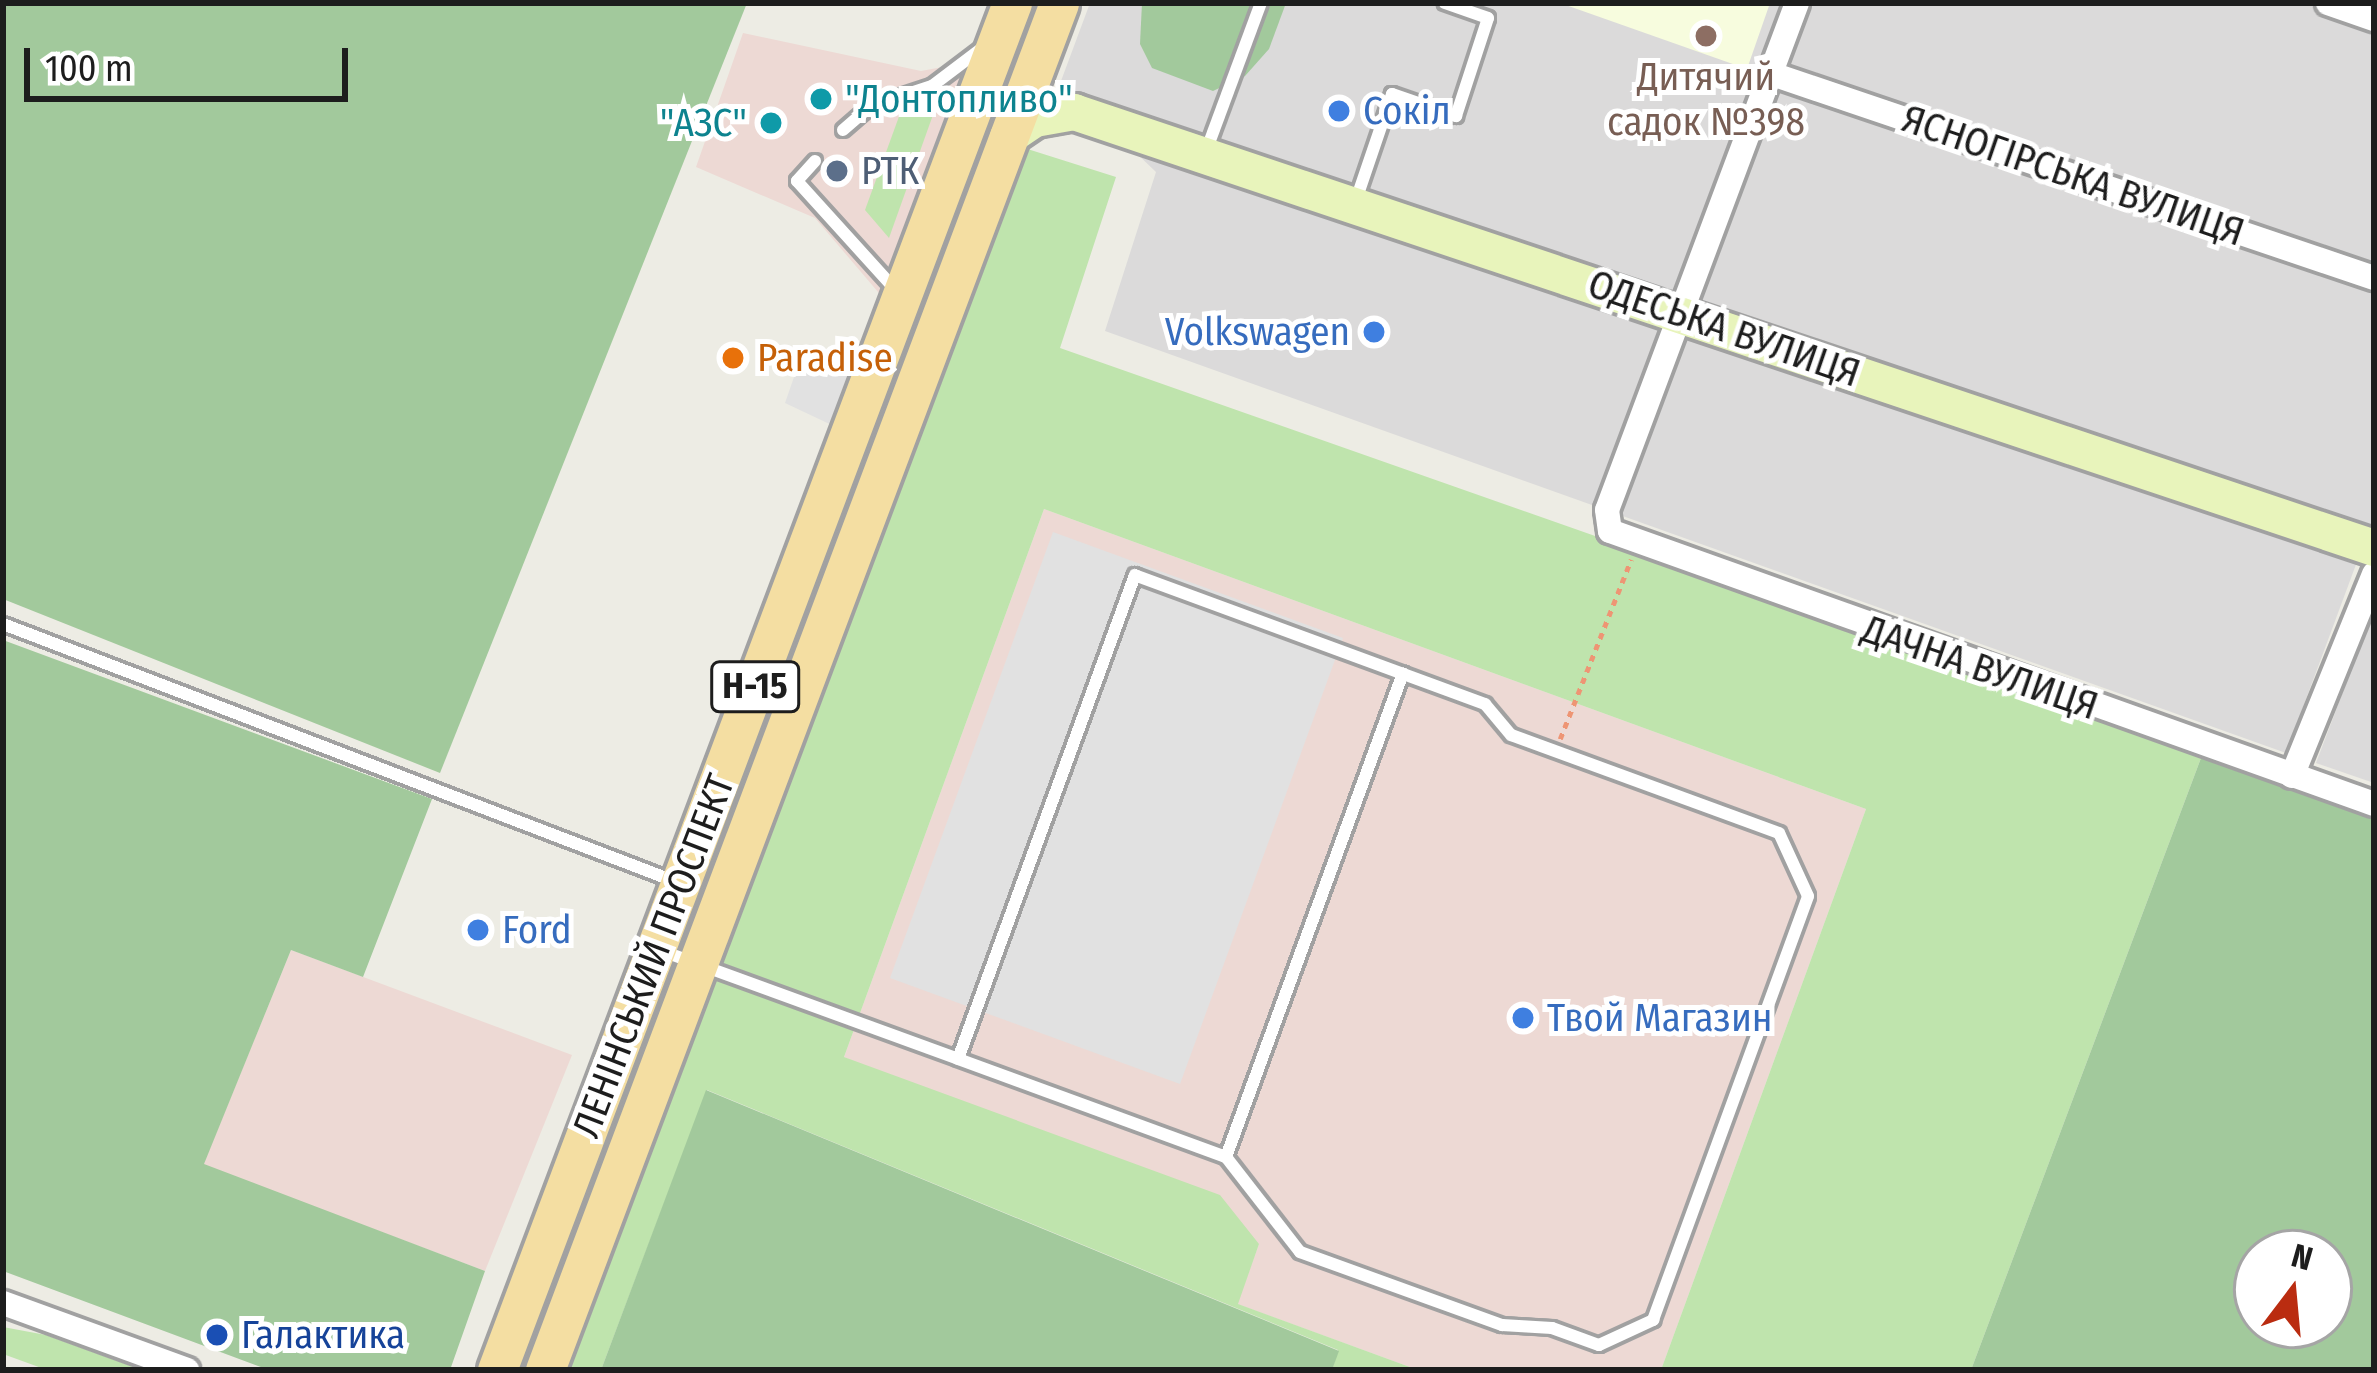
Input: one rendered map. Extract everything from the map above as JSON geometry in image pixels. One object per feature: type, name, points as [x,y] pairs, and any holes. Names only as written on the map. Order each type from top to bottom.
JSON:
[{"type":"main road","name":"ЛЕНІНСЬКИЙ ПРОСПЕКТ","points":[[544,1370],[1059,3]]},
{"type":"main road","name":"ЛЕНІНСЬКИЙ ПРОСПЕКТ","points":[[497,1370],[1006,18]]},
{"type":"street","points":[[1685,317],[1798,3]]},
{"type":"street","points":[[2328,3],[2374,19]]},
{"type":"street","points":[[1008,137],[1035,118],[1074,112],[1047,73],[1043,46]]},
{"type":"street","name":"ЯСНОГІРСЬКА ВУЛИЦЯ","points":[[1772,74],[2374,278]]},
{"type":"street","name":"ОДЕСЬКА ВУЛИЦЯ","points":[[1074,112],[2374,548]]},
{"type":"street","name":"ДАЧНА ВУЛИЦЯ","points":[[1685,317],[1606,510],[1610,531],[2374,804]]},
{"type":"street","points":[[2292,776],[2374,574]]},
{"type":"street","points":[[3,1303],[187,1370]]},
{"type":"lane","points":[[1204,156],[1261,3]]},
{"type":"lane","points":[[1354,204],[1393,94],[1456,116],[1488,18],[1445,3]]},
{"type":"lane","points":[[843,130],[872,106],[932,86],[1006,18]]},
{"type":"lane","points":[[815,161],[797,181],[902,296]]},
{"type":"lane","points":[[657,949],[1226,1157],[1300,1252],[1502,1325],[1552,1328],[1599,1345],[1653,1320],[1808,896],[1779,833],[1511,735],[1485,704],[1135,575],[958,1059]]},
{"type":"lane","points":[[3,624],[682,884]]},
{"type":"lane","points":[[1226,1157],[1403,673]]},
{"type":"path","points":[[1555,751],[1638,544]]},
{"type":"shaded area","points":[[1090,3],[2374,3],[2374,516],[2286,753],[1105,331],[1156,172],[1061,81]]},
{"type":"shaded area","name":"Дитячий садок №398","points":[[1560,3],[1770,3],[1747,69]]},
{"type":"shaded area","points":[[743,33],[921,71],[948,66],[979,39],[884,299],[815,218],[696,167]]},
{"type":"shaded area","points":[[802,354],[858,374],[838,428],[785,403]]},
{"type":"shaded area","points":[[1044,509],[1866,809],[1661,1370],[1418,1370],[1237,1304],[1259,1244],[844,1057]]},
{"type":"shaded area","points":[[1053,532],[1343,638],[1180,1084],[890,978]]},
{"type":"shaded area","points":[[2374,610],[2374,783],[2316,763]]},
{"type":"shaded area","points":[[291,950],[572,1055],[485,1271],[203,1165]]},
{"type":"green space","points":[[3,3],[747,3],[440,773],[3,599]]},
{"type":"green space","points":[[1142,3],[1286,3],[1269,49],[1245,76],[1213,91],[1152,68],[1140,44]]},
{"type":"green space","points":[[901,111],[934,112],[889,238],[865,210]]},
{"type":"green space","points":[[1018,146],[1116,177],[1060,348],[2204,750],[1971,1370],[1661,1370],[1866,809],[1044,509],[844,1057],[1220,1195],[1259,1244],[1238,1304],[1418,1370],[1332,1370],[1338,1350],[707,1090],[601,1370],[564,1370]]},
{"type":"green space","points":[[3,640],[432,799],[363,977],[291,950],[204,1164],[485,1271],[450,1370],[269,1370],[3,1271]]},
{"type":"green space","points":[[2204,750],[2374,813],[2374,1370],[1971,1370]]},
{"type":"green space","points":[[706,1090],[1339,1351],[1332,1370],[601,1370]]},
{"type":"green space","points":[[3,1327],[46,1335],[142,1370],[47,1370],[3,1354]]},
{"type":"place","name":"Дитячий садок №398","points":[[1706,36]]},
{"type":"place","name":"\"Донтопливо\"","points":[[821,99]]},
{"type":"place","name":"Сокіл","points":[[1339,111]]},
{"type":"place","name":"\"АЗС\"","points":[[771,123]]},
{"type":"place","name":"РТК","points":[[837,171]]},
{"type":"place","name":"Volkswagen","points":[[1374,332]]},
{"type":"place","name":"Paradise","points":[[733,358]]},
{"type":"place","name":"Ford","points":[[478,930]]},
{"type":"place","name":"Твой Магазин","points":[[1523,1018]]},
{"type":"place","name":"Галактика","points":[[217,1335]]}]
